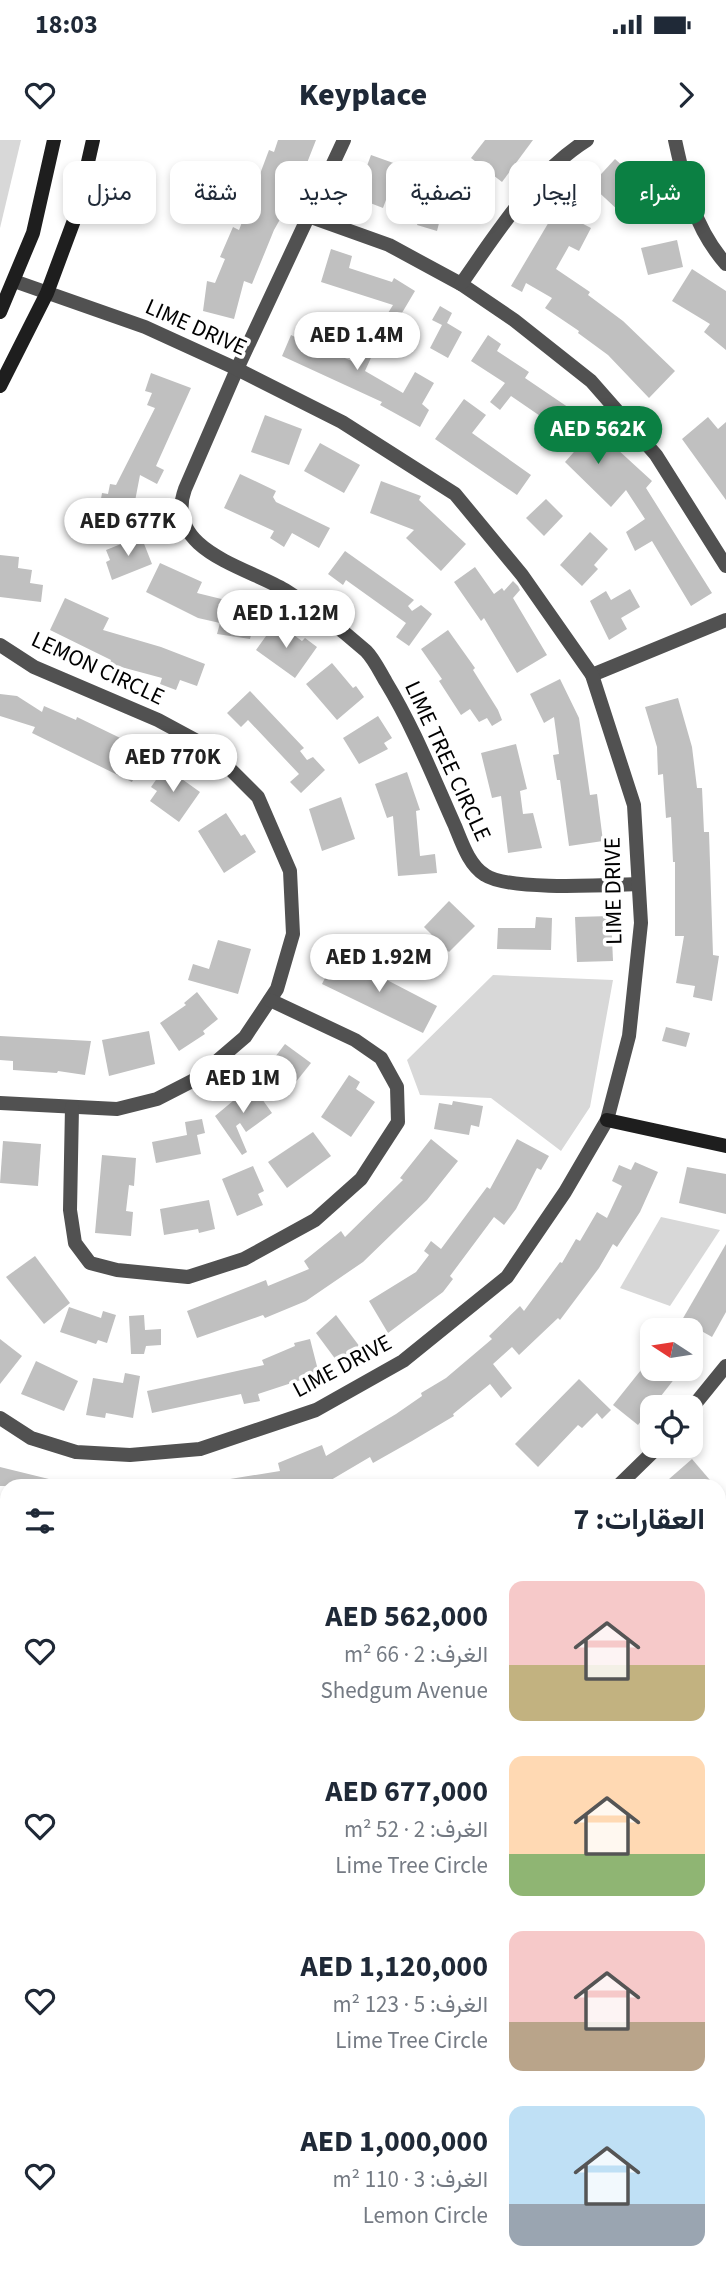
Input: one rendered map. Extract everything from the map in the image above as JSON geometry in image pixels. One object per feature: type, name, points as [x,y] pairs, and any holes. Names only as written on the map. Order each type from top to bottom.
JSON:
[{"type":"main road","points":[[0,312],[33,233],[54,140]]},
{"type":"main road","points":[[0,386],[47,293],[76,215],[93,140]]},
{"type":"main road","points":[[607,1120],[726,1146]]},
{"type":"street","name":"LIME TREE CIRCLE","points":[[334,161],[344,140]]},
{"type":"street","points":[[461,284],[502,225],[561,157],[587,140]]},
{"type":"street","points":[[675,140],[688,202],[716,253],[726,264]]},
{"type":"street","name":"LIME TREE CIRCLE","points":[[304,224],[237,369],[179,504],[183,525],[201,545],[231,566],[282,589],[319,613],[369,654],[422,750],[470,859],[486,876],[552,886],[638,884]]},
{"type":"street","points":[[330,224],[389,245],[461,284],[514,320],[591,381],[656,455],[726,566]]},
{"type":"street","name":"LIME DRIVE","points":[[0,1418],[31,1438],[76,1451],[130,1455],[200,1450],[316,1410],[403,1362],[508,1277],[565,1192],[607,1120],[629,1036],[641,923],[634,805],[592,675],[522,575],[455,494],[342,422],[237,369],[145,327],[14,281]]},
{"type":"street","points":[[592,675],[726,620]]},
{"type":"street","name":"LEMON CIRCLE","points":[[0,645],[34,667],[158,720],[208,747],[258,797],[290,871],[293,934],[277,998],[245,1037],[196,1079],[157,1099],[117,1109],[0,1103]]},
{"type":"street","points":[[72,1107],[70,1210],[75,1243],[90,1263],[117,1270],[188,1277],[244,1259],[315,1220],[361,1179],[398,1122],[397,1087],[381,1058],[355,1040],[277,998]]},
{"type":"street","points":[[702,1395],[726,1366]]},
{"type":"street","points":[[626,1479],[647,1458]]},
{"type":"shaded area","points":[[0,140],[21,140],[0,228]]},
{"type":"shaded area","points":[[493,975],[613,980],[590,1107],[561,1151],[491,1098],[420,1095],[407,1060]]},
{"type":"shaded area","points":[[661,1217],[720,1230],[670,1306],[620,1288]]},
{"type":"building","points":[[278,140],[316,140],[308,161],[275,161],[275,224],[277,224],[252,284],[244,281],[234,319],[203,311],[207,281],[215,283],[225,259],[220,257],[233,227],[239,230],[241,224],[261,224],[261,171],[269,150],[274,152]]},
{"type":"building","points":[[485,140],[533,140],[518,161],[509,161],[509,173],[502,182],[495,177],[495,161],[475,161],[471,158]]},
{"type":"building","points":[[371,155],[388,161],[386,200],[383,208],[372,204],[372,161],[369,161]]},
{"type":"building","points":[[615,159],[617,161],[615,161],[615,207],[601,194],[601,174]]},
{"type":"building","points":[[417,224],[439,224],[437,231]]},
{"type":"building","points":[[548,224],[583,224],[591,228],[579,251],[569,246],[556,269],[590,292],[588,295],[623,321],[675,371],[649,398],[608,355],[545,308],[552,298],[526,283],[522,292],[511,286]]},
{"type":"building","points":[[677,240],[683,267],[648,275],[641,248]]},
{"type":"building","points":[[331,249],[352,256],[349,268],[392,282],[394,278],[415,291],[393,328],[383,321],[393,305],[321,282]]},
{"type":"building","points":[[692,269],[726,291],[726,350],[704,332],[710,324],[672,301]]},
{"type":"building","points":[[440,306],[452,313],[447,323],[462,332],[448,358],[430,348],[442,325],[432,320]]},
{"type":"building","points":[[312,314],[333,323],[322,348],[354,362],[362,344],[375,349],[365,371],[403,393],[415,372],[434,383],[422,404],[429,410],[420,427],[380,405],[382,402],[282,356],[291,335],[301,340]]},
{"type":"building","points":[[488,335],[501,344],[497,351],[529,372],[525,378],[581,416],[652,481],[646,488],[712,593],[691,606],[652,541],[635,551],[626,532],[645,519],[626,490],[611,507],[565,462],[581,444],[511,396],[500,410],[490,402],[505,383],[471,361]]},
{"type":"building","points":[[151,373],[191,388],[156,466],[164,470],[157,484],[140,475],[131,522],[98,516],[102,493],[108,494],[110,484],[116,485],[155,408],[147,405],[152,393],[145,391]]},
{"type":"building","points":[[464,399],[486,415],[472,433],[531,475],[517,495],[435,439]]},
{"type":"building","points":[[265,415],[302,429],[289,465],[251,452]]},
{"type":"building","points":[[708,417],[718,429],[726,422],[726,500],[682,439]]},
{"type":"building","points":[[320,443],[360,465],[344,493],[304,471]]},
{"type":"building","points":[[240,474],[276,491],[273,497],[276,502],[330,528],[319,548],[292,533],[284,547],[270,538],[274,531],[224,508]]},
{"type":"building","points":[[381,481],[421,496],[419,500],[466,544],[441,571],[406,538],[414,530],[370,513]]},
{"type":"building","points":[[546,499],[563,516],[544,536],[526,518]]},
{"type":"building","points":[[590,532],[608,549],[594,565],[598,569],[582,586],[560,565]]},
{"type":"building","points":[[141,536],[152,564],[112,580],[106,562],[110,560],[106,550]]},
{"type":"building","points":[[345,551],[414,600],[408,606],[412,611],[421,605],[432,614],[409,646],[396,637],[406,623],[346,580],[343,585],[328,574]]},
{"type":"building","points":[[0,555],[19,557],[18,568],[32,570],[30,583],[43,585],[41,602],[0,597]]},
{"type":"building","points":[[160,563],[202,582],[197,593],[258,608],[250,639],[217,634],[220,623],[198,618],[146,592]]},
{"type":"building","points":[[475,567],[494,594],[502,588],[504,591],[513,581],[518,586],[520,590],[513,598],[547,655],[517,673],[484,618],[481,621],[454,582]]},
{"type":"building","points":[[630,589],[640,607],[621,618],[627,629],[609,640],[590,601],[606,591],[611,600]]},
{"type":"building","points":[[65,598],[109,618],[103,630],[161,647],[205,664],[197,686],[180,680],[176,690],[160,684],[162,678],[110,664],[111,660],[50,630]]},
{"type":"building","points":[[276,622],[302,641],[305,638],[317,647],[295,678],[256,650]]},
{"type":"building","points":[[448,630],[475,668],[473,670],[498,710],[502,720],[492,726],[487,718],[479,722],[470,709],[461,715],[439,681],[442,679],[421,649]]},
{"type":"building","points":[[332,663],[364,697],[337,720],[306,684]]},
{"type":"building","points":[[560,679],[579,718],[590,795],[597,794],[603,841],[569,846],[560,780],[557,780],[553,755],[559,754],[554,717],[544,723],[530,694]]},
{"type":"building","points":[[250,691],[304,748],[300,751],[307,760],[313,757],[325,770],[301,793],[290,782],[299,774],[248,720],[241,727],[227,713]]},
{"type":"building","points":[[0,694],[17,696],[42,712],[44,706],[76,720],[77,717],[147,751],[132,782],[32,733],[35,727],[0,716]]},
{"type":"building","points":[[678,698],[692,747],[697,788],[702,788],[704,832],[709,832],[713,955],[719,956],[712,1001],[693,997],[695,986],[676,983],[684,936],[675,936],[675,862],[671,817],[666,818],[663,774],[658,775],[657,747],[645,707]]},
{"type":"building","points":[[378,716],[392,738],[384,743],[388,749],[359,764],[343,738]]},
{"type":"building","points":[[516,744],[527,789],[520,791],[523,814],[533,813],[542,848],[508,853],[501,796],[492,798],[481,753]]},
{"type":"building","points":[[165,767],[200,792],[179,822],[150,801],[157,791],[151,787]]},
{"type":"building","points":[[407,772],[420,810],[416,811],[420,856],[435,854],[437,873],[398,876],[393,816],[387,818],[375,784]]},
{"type":"building","points":[[341,797],[355,839],[322,851],[309,809]]},
{"type":"building","points":[[226,813],[241,836],[245,834],[256,852],[224,873],[198,831]]},
{"type":"building","points":[[449,901],[475,926],[449,952],[424,927]]},
{"type":"building","points":[[611,916],[613,961],[577,962],[575,917]]},
{"type":"building","points":[[536,917],[552,918],[551,950],[497,949],[498,928],[535,928]]},
{"type":"building","points":[[218,940],[251,949],[238,994],[188,980],[193,964],[209,969]]},
{"type":"building","points":[[337,954],[437,1006],[423,1033],[322,984]]},
{"type":"building","points":[[197,992],[218,1019],[203,1031],[205,1034],[179,1051],[160,1023],[186,1005],[184,1003]]},
{"type":"building","points":[[666,1027],[690,1033],[686,1047],[662,1041]]},
{"type":"building","points":[[149,1031],[155,1064],[109,1076],[102,1040]]},
{"type":"building","points":[[0,1036],[91,1041],[85,1075],[58,1071],[13,1070],[13,1061],[0,1060]]},
{"type":"building","points":[[285,1044],[311,1063],[287,1093],[262,1074]]},
{"type":"building","points":[[349,1075],[360,1082],[356,1089],[375,1102],[351,1137],[321,1117]]},
{"type":"building","points":[[252,1085],[272,1113],[246,1132],[240,1123],[236,1126],[247,1152],[242,1155],[215,1116]]},
{"type":"building","points":[[453,1101],[483,1106],[479,1127],[471,1125],[469,1135],[434,1129],[439,1103],[452,1105]]},
{"type":"building","points":[[202,1119],[205,1133],[197,1135],[201,1154],[156,1163],[152,1142],[187,1135],[185,1122]]},
{"type":"building","points":[[313,1132],[331,1156],[287,1188],[268,1162]]},
{"type":"building","points":[[431,1139],[458,1161],[427,1200],[363,1262],[306,1301],[265,1318],[263,1315],[197,1338],[187,1311],[266,1280],[268,1286],[309,1269],[304,1261],[341,1231],[345,1237],[403,1180],[400,1178]]},
{"type":"building","points":[[517,1139],[549,1156],[541,1170],[537,1168],[516,1209],[504,1225],[494,1217],[450,1276],[453,1279],[443,1292],[388,1333],[369,1301],[416,1272],[429,1255],[424,1251],[431,1241],[441,1249],[487,1187],[490,1189]]},
{"type":"building","points":[[3,1141],[41,1144],[38,1186],[0,1183]]},
{"type":"building","points":[[102,1155],[136,1158],[134,1186],[129,1185],[126,1211],[133,1212],[131,1236],[95,1233]]},
{"type":"building","points":[[635,1162],[658,1172],[640,1212],[617,1247],[613,1244],[599,1268],[560,1320],[558,1318],[519,1355],[512,1347],[493,1364],[512,1388],[501,1398],[490,1384],[453,1414],[454,1416],[373,1463],[370,1457],[333,1479],[230,1479],[280,1471],[278,1463],[322,1445],[326,1456],[396,1414],[422,1396],[421,1393],[446,1378],[492,1339],[489,1336],[520,1306],[524,1311],[560,1262],[562,1263],[576,1239],[580,1241],[597,1212],[607,1218],[622,1186],[612,1181],[619,1165],[631,1170]]},
{"type":"building","points":[[253,1166],[264,1191],[258,1194],[263,1205],[237,1216],[222,1179]]},
{"type":"building","points":[[687,1167],[726,1174],[726,1214],[679,1203]]},
{"type":"building","points":[[209,1200],[215,1229],[199,1233],[198,1229],[164,1235],[160,1209]]},
{"type":"building","points":[[726,1244],[726,1312],[712,1337],[704,1332],[704,1318],[683,1318]]},
{"type":"building","points":[[35,1256],[70,1303],[44,1324],[6,1277]]},
{"type":"building","points":[[69,1307],[101,1318],[103,1311],[116,1315],[107,1343],[98,1340],[96,1344],[60,1332]]},
{"type":"building","points":[[144,1315],[145,1330],[161,1329],[161,1345],[146,1346],[144,1354],[131,1354],[129,1316]]},
{"type":"building","points":[[336,1315],[360,1347],[339,1364],[316,1333]]},
{"type":"building","points":[[0,1339],[22,1356],[0,1384]]},
{"type":"building","points":[[310,1339],[319,1374],[258,1394],[260,1401],[244,1404],[241,1394],[152,1413],[147,1391],[264,1365],[262,1360],[295,1346],[294,1343]]},
{"type":"building","points":[[36,1361],[78,1381],[64,1411],[21,1394]]},
{"type":"building","points":[[640,1371],[640,1381],[673,1381],[662,1395],[640,1395],[638,1425],[613,1405]]},
{"type":"building","points":[[125,1373],[140,1376],[133,1418],[106,1413],[105,1418],[86,1415],[93,1378],[123,1383]]},
{"type":"building","points":[[579,1379],[611,1410],[602,1419],[597,1413],[582,1428],[578,1425],[538,1467],[515,1444]]},
{"type":"building","points":[[692,1459],[709,1479],[669,1479]]},
{"type":"building","points":[[0,1467],[49,1479],[0,1479]]}]
